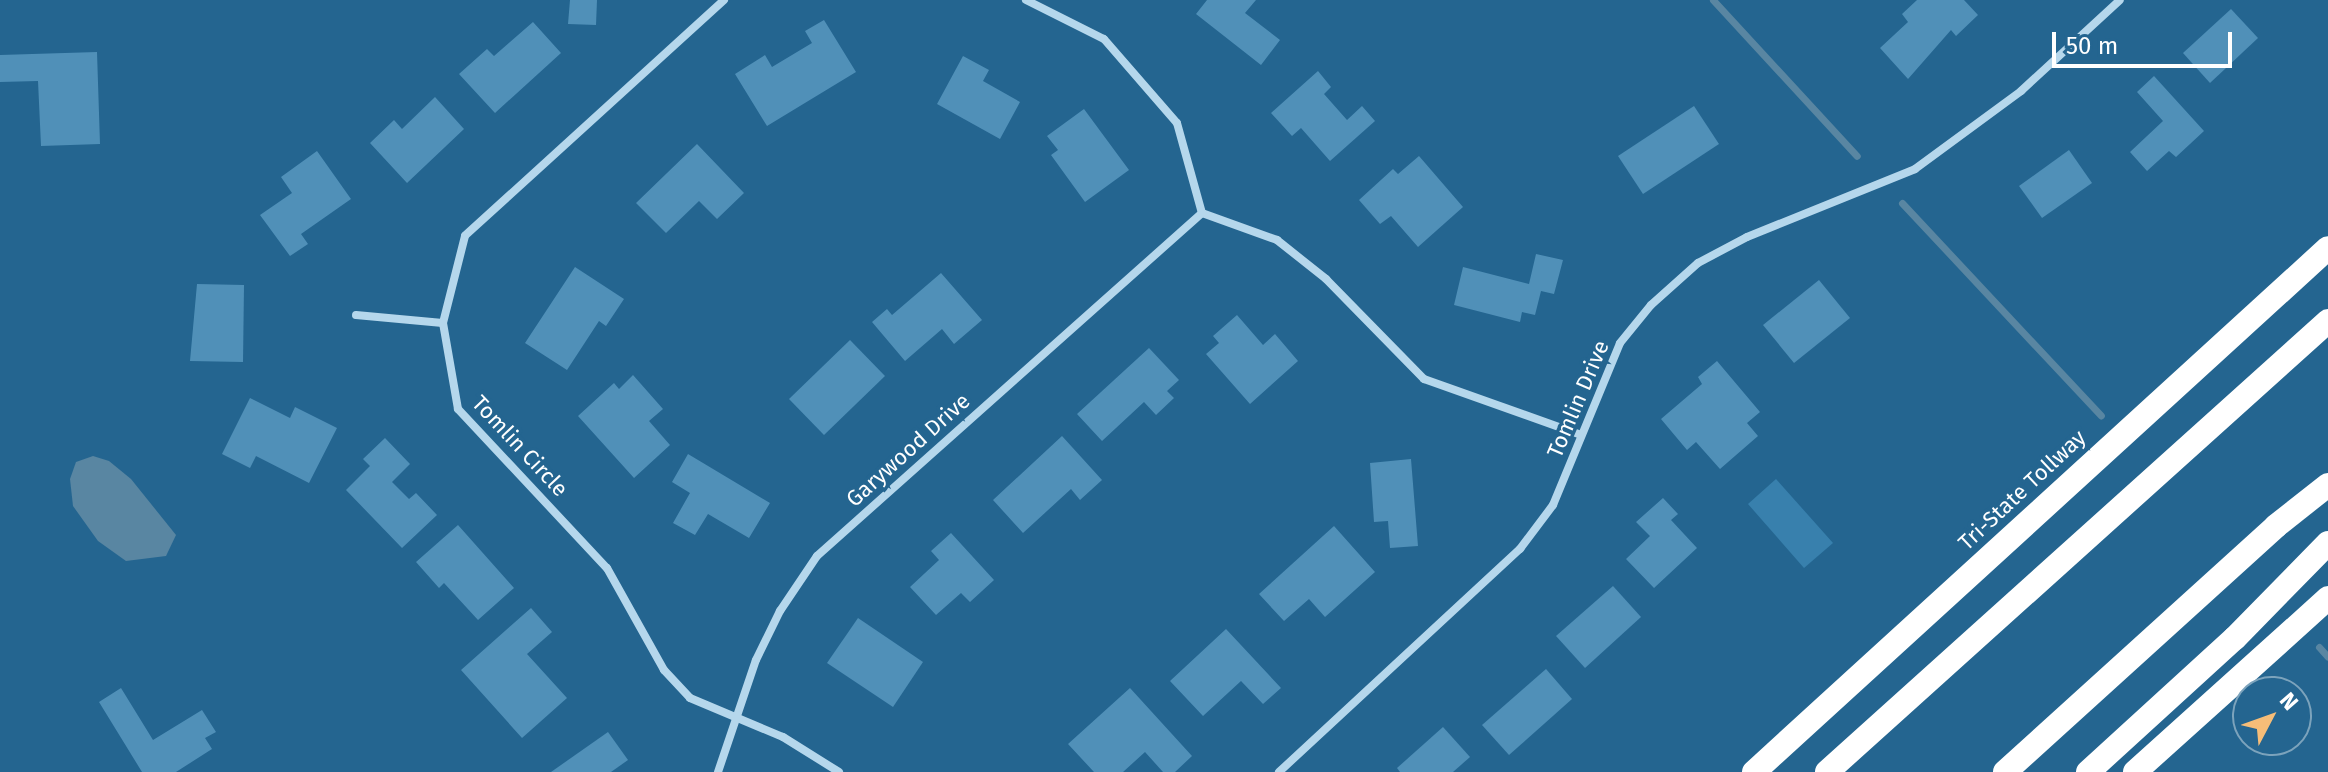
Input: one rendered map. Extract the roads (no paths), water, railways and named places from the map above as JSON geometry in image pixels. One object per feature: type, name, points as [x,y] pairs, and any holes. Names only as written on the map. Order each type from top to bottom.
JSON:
[{"type":"highway","name":"Tri-State Tollway","points":[[1754,772],[2328,248]]},
{"type":"highway","points":[[1827,772],[2328,321]]},
{"type":"highway","points":[[2005,772],[2276,526],[2328,485]]},
{"type":"highway","points":[[2088,772],[2235,638],[2328,543]]},
{"type":"highway","points":[[2135,772],[2328,598]]},
{"type":"street","name":"Tomlin Circle","points":[[724,0],[465,236],[443,323],[458,409],[607,568],[664,670],[690,698],[737,720]]},
{"type":"street","points":[[1026,0],[1104,39],[1177,123],[1202,213],[1227,218],[1277,240],[1314,270],[1424,379],[1581,435]]},
{"type":"street","name":"Tomlin Drive","points":[[1279,772],[1520,549],[1553,505],[1620,343],[1651,305],[1698,263],[1747,237],[1915,169],[2021,91],[2120,0]]},
{"type":"street","name":"Garywood Drive","points":[[718,772],[780,611],[817,556],[1202,213]]},
{"type":"street","points":[[356,315],[443,323]]},
{"type":"street","points":[[737,720],[783,737],[839,772]]},
{"type":"waterway","points":[[1713,0],[1857,156]]},
{"type":"waterway","points":[[1902,203],[2101,416]]},
{"type":"waterway","points":[[2319,647],[2328,657]]}]
